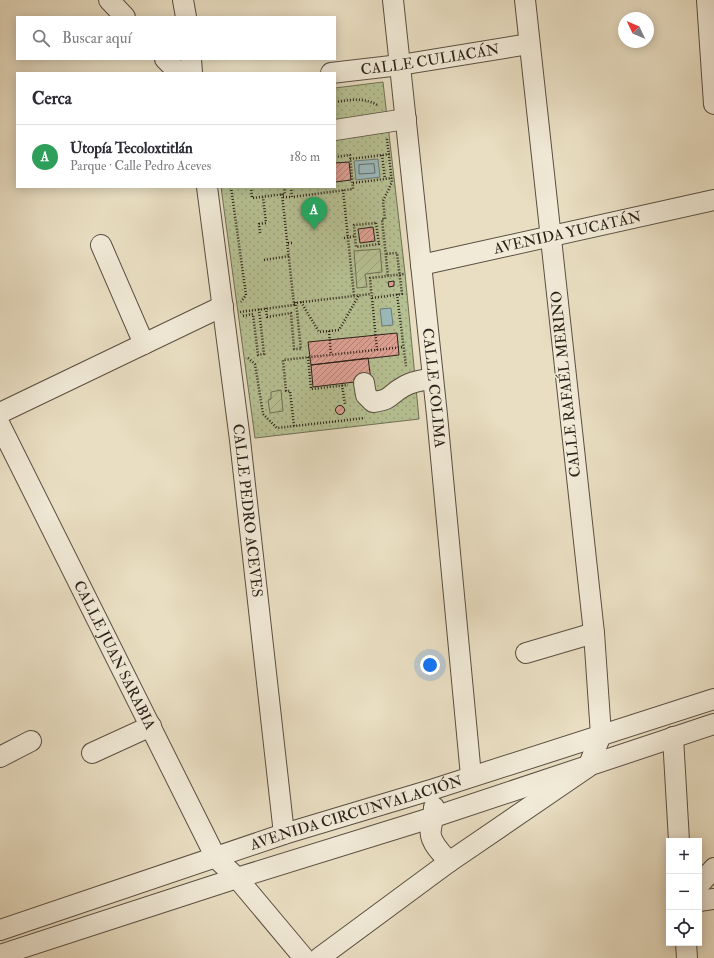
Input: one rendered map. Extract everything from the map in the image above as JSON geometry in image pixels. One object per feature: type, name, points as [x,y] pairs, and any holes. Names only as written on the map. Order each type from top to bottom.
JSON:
[{"type":"street","points":[[108,0],[124,16]]},
{"type":"street","points":[[183,0],[186,16]]},
{"type":"street","name":"CALLE COLIMA","points":[[393,0],[422,268],[471,776]]},
{"type":"street","name":"CALLE RAFAÉL MERINO","points":[[525,0],[594,633],[601,735],[588,767]]},
{"type":"street","points":[[707,0],[714,104]]},
{"type":"street","name":"CALLE CULIACÁN","points":[[336,72],[400,65],[529,44]]},
{"type":"street","points":[[166,60],[178,72]]},
{"type":"street","points":[[191,60],[192,72]]},
{"type":"street","points":[[336,130],[406,119]]},
{"type":"street","name":"CALLE PEDRO ACEVES","points":[[207,188],[240,440],[284,834]]},
{"type":"street","name":"AVENIDA YUCATÁN","points":[[422,268],[714,200]]},
{"type":"street","points":[[101,245],[144,344]]},
{"type":"street","points":[[0,413],[223,306]]},
{"type":"street","points":[[364,383],[366,395],[373,402],[387,400],[404,386],[415,382],[433,379]]},
{"type":"street","name":"CALLE JUAN SARABIA","points":[[0,425],[216,858],[238,878],[304,958]]},
{"type":"street","points":[[526,653],[594,633]]},
{"type":"street","name":"AVENIDA CIRCUNVALACIÓN","points":[[0,930],[284,834],[434,789],[714,699]]},
{"type":"street","name":"AVENIDA CIRCUNVALACIÓN","points":[[0,955],[238,878],[434,817],[714,724]]},
{"type":"street","points":[[92,753],[151,726]]},
{"type":"street","points":[[673,737],[679,838]]},
{"type":"street","points":[[0,757],[31,741]]},
{"type":"street","points":[[320,958],[449,862],[588,767]]},
{"type":"street","points":[[434,789],[434,817],[430,831],[431,839],[449,862]]},
{"type":"street","points":[[702,882],[714,868]]},
{"type":"street","points":[[702,901],[714,900]]},
{"type":"street","points":[[686,946],[687,958]]},
{"type":"path","points":[[350,159],[390,154],[393,178],[383,201],[385,219],[382,220],[388,276]]},
{"type":"path","points":[[251,188],[252,198],[263,196],[292,197],[354,189],[350,155],[336,156]]},
{"type":"path","points":[[382,155],[385,179]]},
{"type":"path","points":[[353,183],[393,178]]},
{"type":"path","points":[[231,188],[246,294],[241,302],[243,323]]},
{"type":"path","points":[[266,308],[267,317],[291,313],[294,349],[300,349],[282,196],[285,194],[284,188]]},
{"type":"path","points":[[291,188],[292,197]]},
{"type":"path","points":[[343,190],[354,296]]},
{"type":"path","points":[[260,233],[259,224],[266,223],[263,196]]},
{"type":"path","points":[[376,223],[378,234],[379,244],[356,247],[354,225],[376,223]]},
{"type":"path","points":[[378,234],[383,234]]},
{"type":"path","points":[[344,238],[355,236]]},
{"type":"path","points":[[288,243],[293,243]]},
{"type":"path","points":[[372,298],[402,294],[397,253],[385,254]]},
{"type":"path","points":[[264,260],[289,256]]},
{"type":"path","points":[[377,350],[370,278],[399,274],[422,268]]},
{"type":"path","points":[[249,310],[371,294]]},
{"type":"path","points":[[397,294],[407,379],[404,386]]},
{"type":"path","points":[[301,302],[319,332],[339,330],[359,295]]},
{"type":"path","points":[[242,316],[252,314],[258,355],[264,354],[259,309]]},
{"type":"path","points":[[329,331],[331,355]]},
{"type":"path","points":[[294,426],[290,391],[286,391],[283,360],[403,347]]},
{"type":"path","points":[[247,351],[248,358],[255,364],[263,414],[277,428],[372,417]]},
{"type":"path","points":[[308,358],[311,389],[364,383]]},
{"type":"path","points":[[342,385],[345,404]]},
{"type":"green space","points":[[383,82],[405,273],[419,419],[255,438],[221,188],[336,188],[336,88]]},
{"type":"green space","points":[[380,249],[382,272],[365,274],[367,287],[357,288],[354,251]]},
{"type":"green space","points":[[281,390],[283,411],[270,413],[268,400],[271,399],[271,392]]},
{"type":"water","points":[[378,159],[380,177],[356,180],[354,161]]},
{"type":"water","points":[[391,308],[393,325],[382,326],[380,309]]},
{"type":"building","points":[[349,162],[351,180],[336,182],[336,163]]},
{"type":"building","points":[[373,227],[375,241],[360,243],[358,229]]},
{"type":"building","points":[[394,281],[394,286],[389,287],[388,282]]},
{"type":"building","points":[[397,333],[399,355],[311,365],[308,342]]},
{"type":"building","points":[[368,358],[371,380],[313,387],[311,365]]},
{"type":"building","points":[[338,406],[342,406],[344,410],[342,414],[338,414],[336,412],[336,408]]},
{"type":"place","name":"Utopía Tecoloxtitlán","points":[[314,230]]}]
